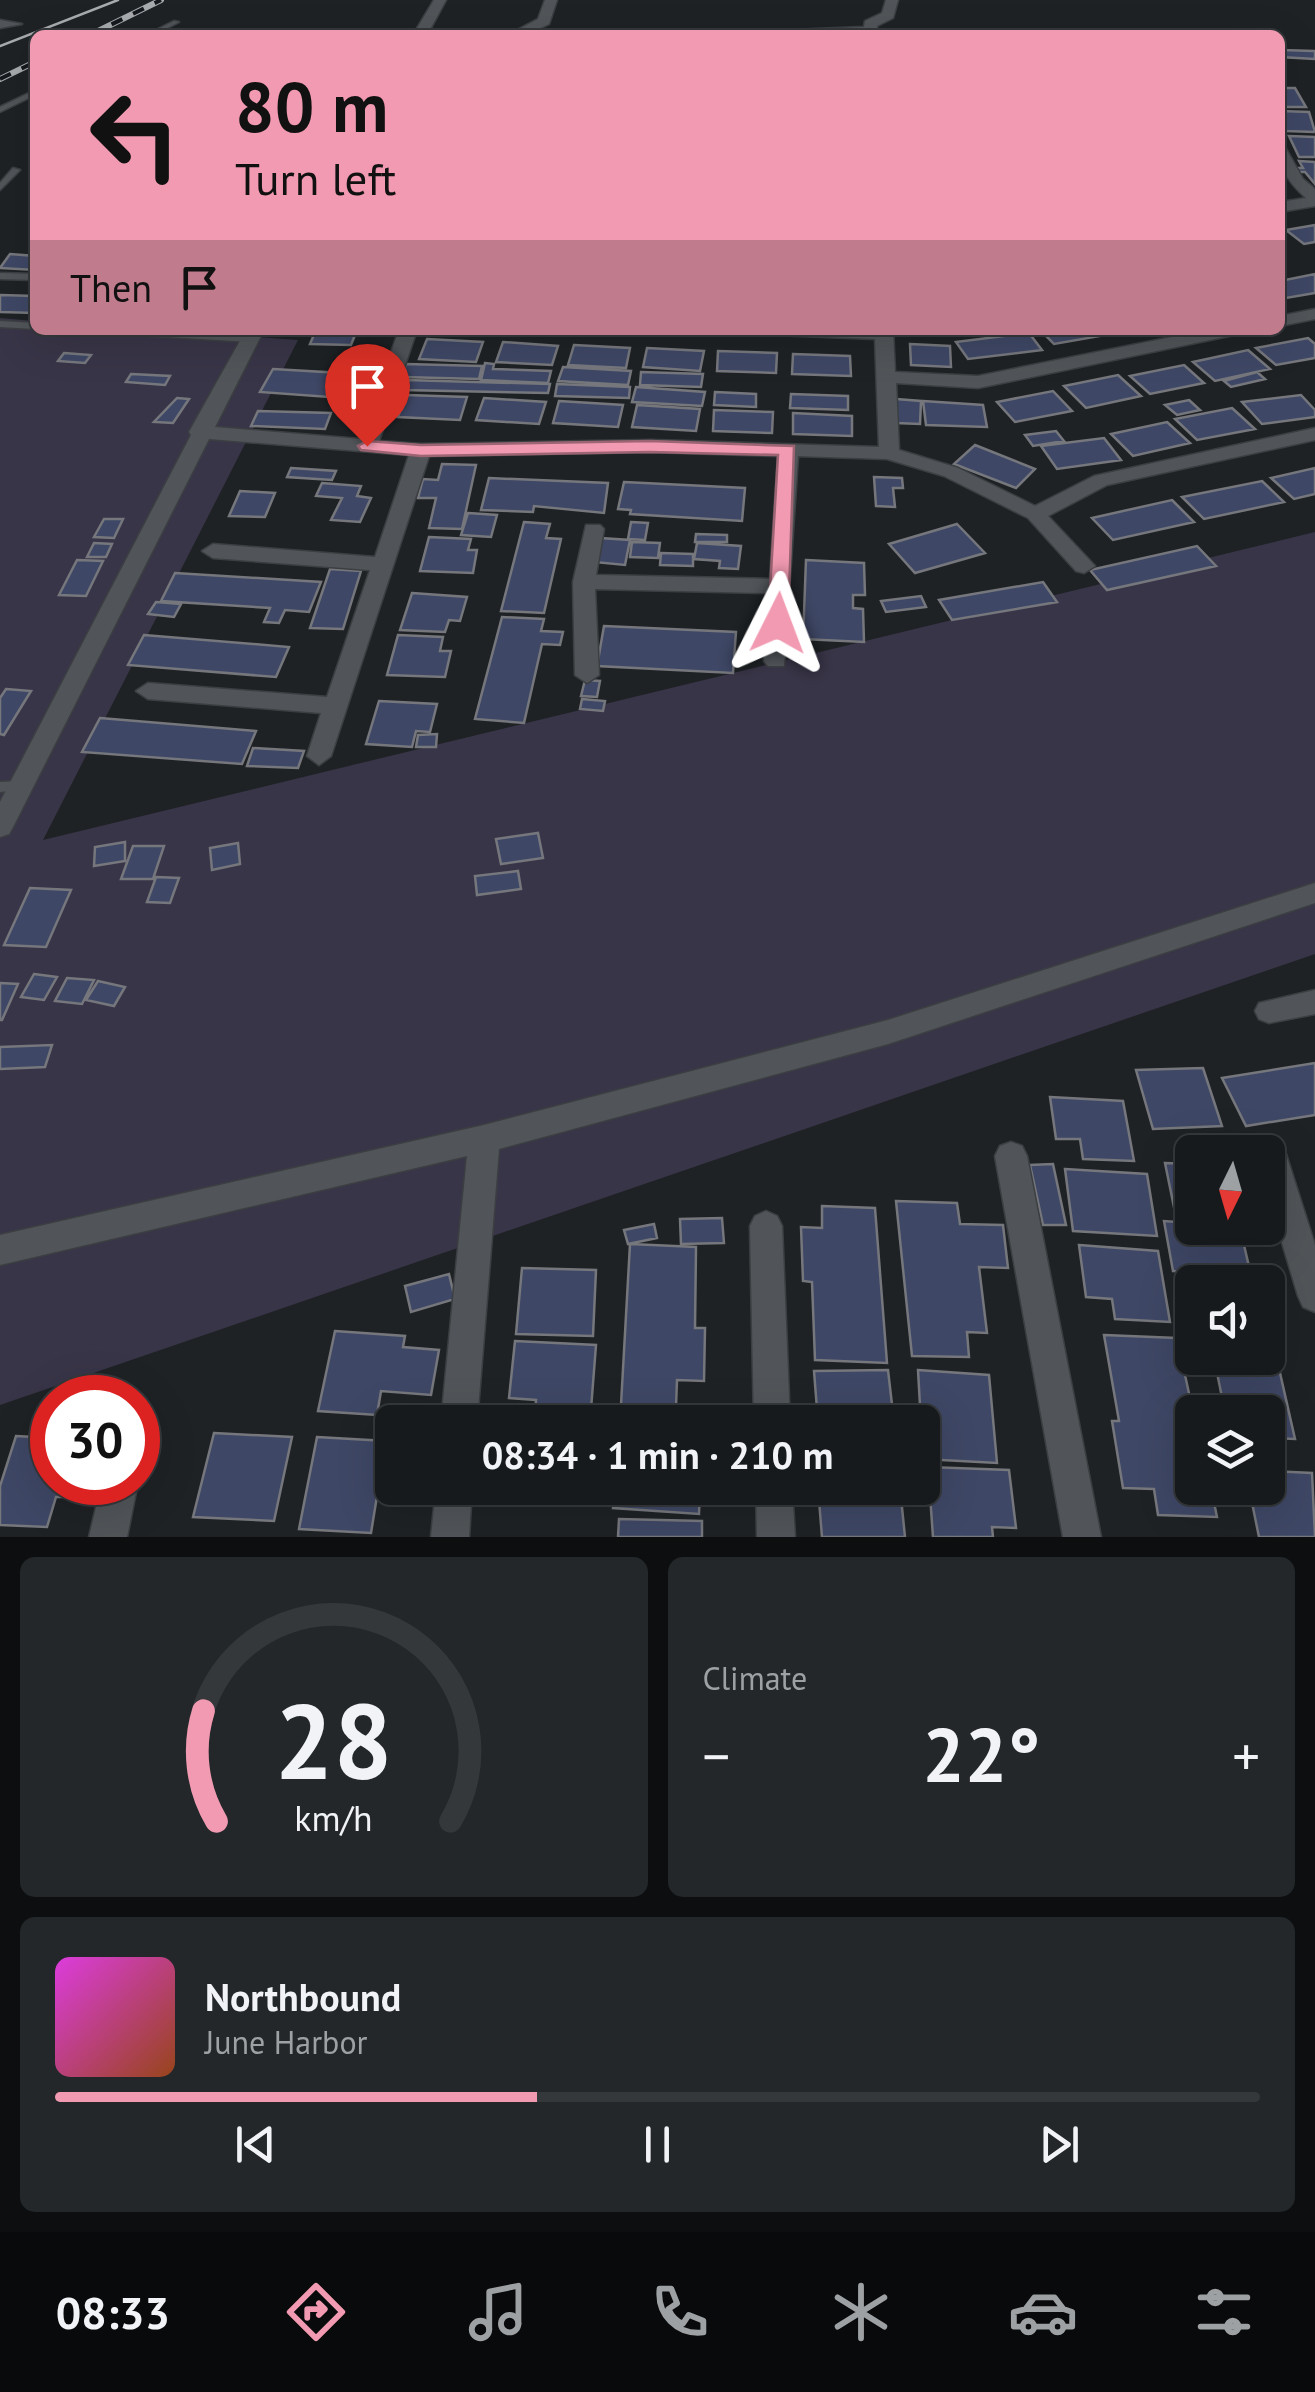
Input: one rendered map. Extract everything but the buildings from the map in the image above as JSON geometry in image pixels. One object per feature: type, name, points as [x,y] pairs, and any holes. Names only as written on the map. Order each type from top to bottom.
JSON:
[{"type":"street","points":[[423,30],[440,0]]},
{"type":"street","points":[[525,30],[544,21],[552,0]]},
{"type":"street","points":[[871,30],[870,24],[888,15],[892,0]]},
{"type":"street","points":[[1285,160],[1296,181],[1315,199]]},
{"type":"street","points":[[1285,205],[1315,199]]},
{"type":"street","points":[[1285,320],[1315,314]]},
{"type":"street","points":[[0,827],[10,786],[251,335]]},
{"type":"street","points":[[367,446],[406,335]]},
{"type":"street","points":[[884,335],[890,454]]},
{"type":"street","points":[[886,377],[978,382],[1209,335]]},
{"type":"street","points":[[200,432],[421,450],[650,446],[890,454],[951,472],[1036,514],[1084,566]]},
{"type":"street","points":[[1036,514],[1101,480],[1315,434]]},
{"type":"street","points":[[319,756],[421,450]]},
{"type":"street","points":[[776,661],[788,450]]},
{"type":"street","points":[[587,675],[584,582],[592,529]]},
{"type":"street","points":[[213,551],[384,564]]},
{"type":"street","points":[[584,582],[780,586]]},
{"type":"street","points":[[148,691],[336,706]]},
{"type":"street","points":[[0,1250],[484,1139],[888,1032],[1315,893]]},
{"type":"street","points":[[1269,1011],[1315,1002]]},
{"type":"street","points":[[461,1405],[484,1139]]},
{"type":"street","points":[[1012,1156],[1082,1537]]},
{"type":"street","points":[[1285,1201],[1315,1296]]},
{"type":"street","points":[[766,1226],[771,1405]]},
{"type":"street","points":[[108,1537],[115,1505]]},
{"type":"street","points":[[450,1537],[453,1505]]},
{"type":"street","points":[[775,1505],[776,1537]]},
{"type":"lane","points":[[159,30],[176,22]]},
{"type":"lane","points":[[0,110],[30,95]]},
{"type":"lane","points":[[0,188],[16,170]]},
{"type":"lane","points":[[0,276],[30,277]]},
{"type":"lane","points":[[0,324],[30,326]]},
{"type":"shaded area","points":[[0,318],[30,321],[30,335],[231,335],[298,340],[43,840],[1315,532],[1315,954],[87,1375],[30,1375],[30,1395],[0,1405]]},
{"type":"tram line","points":[[41,30],[118,0]]},
{"type":"tram line","points":[[0,46],[30,34]]},
{"type":"railway","points":[[100,30],[161,0]]},
{"type":"railway","points":[[0,79],[30,64]]},
{"type":"route","points":[[367,446],[421,450],[650,446],[788,450],[778,623]]}]
